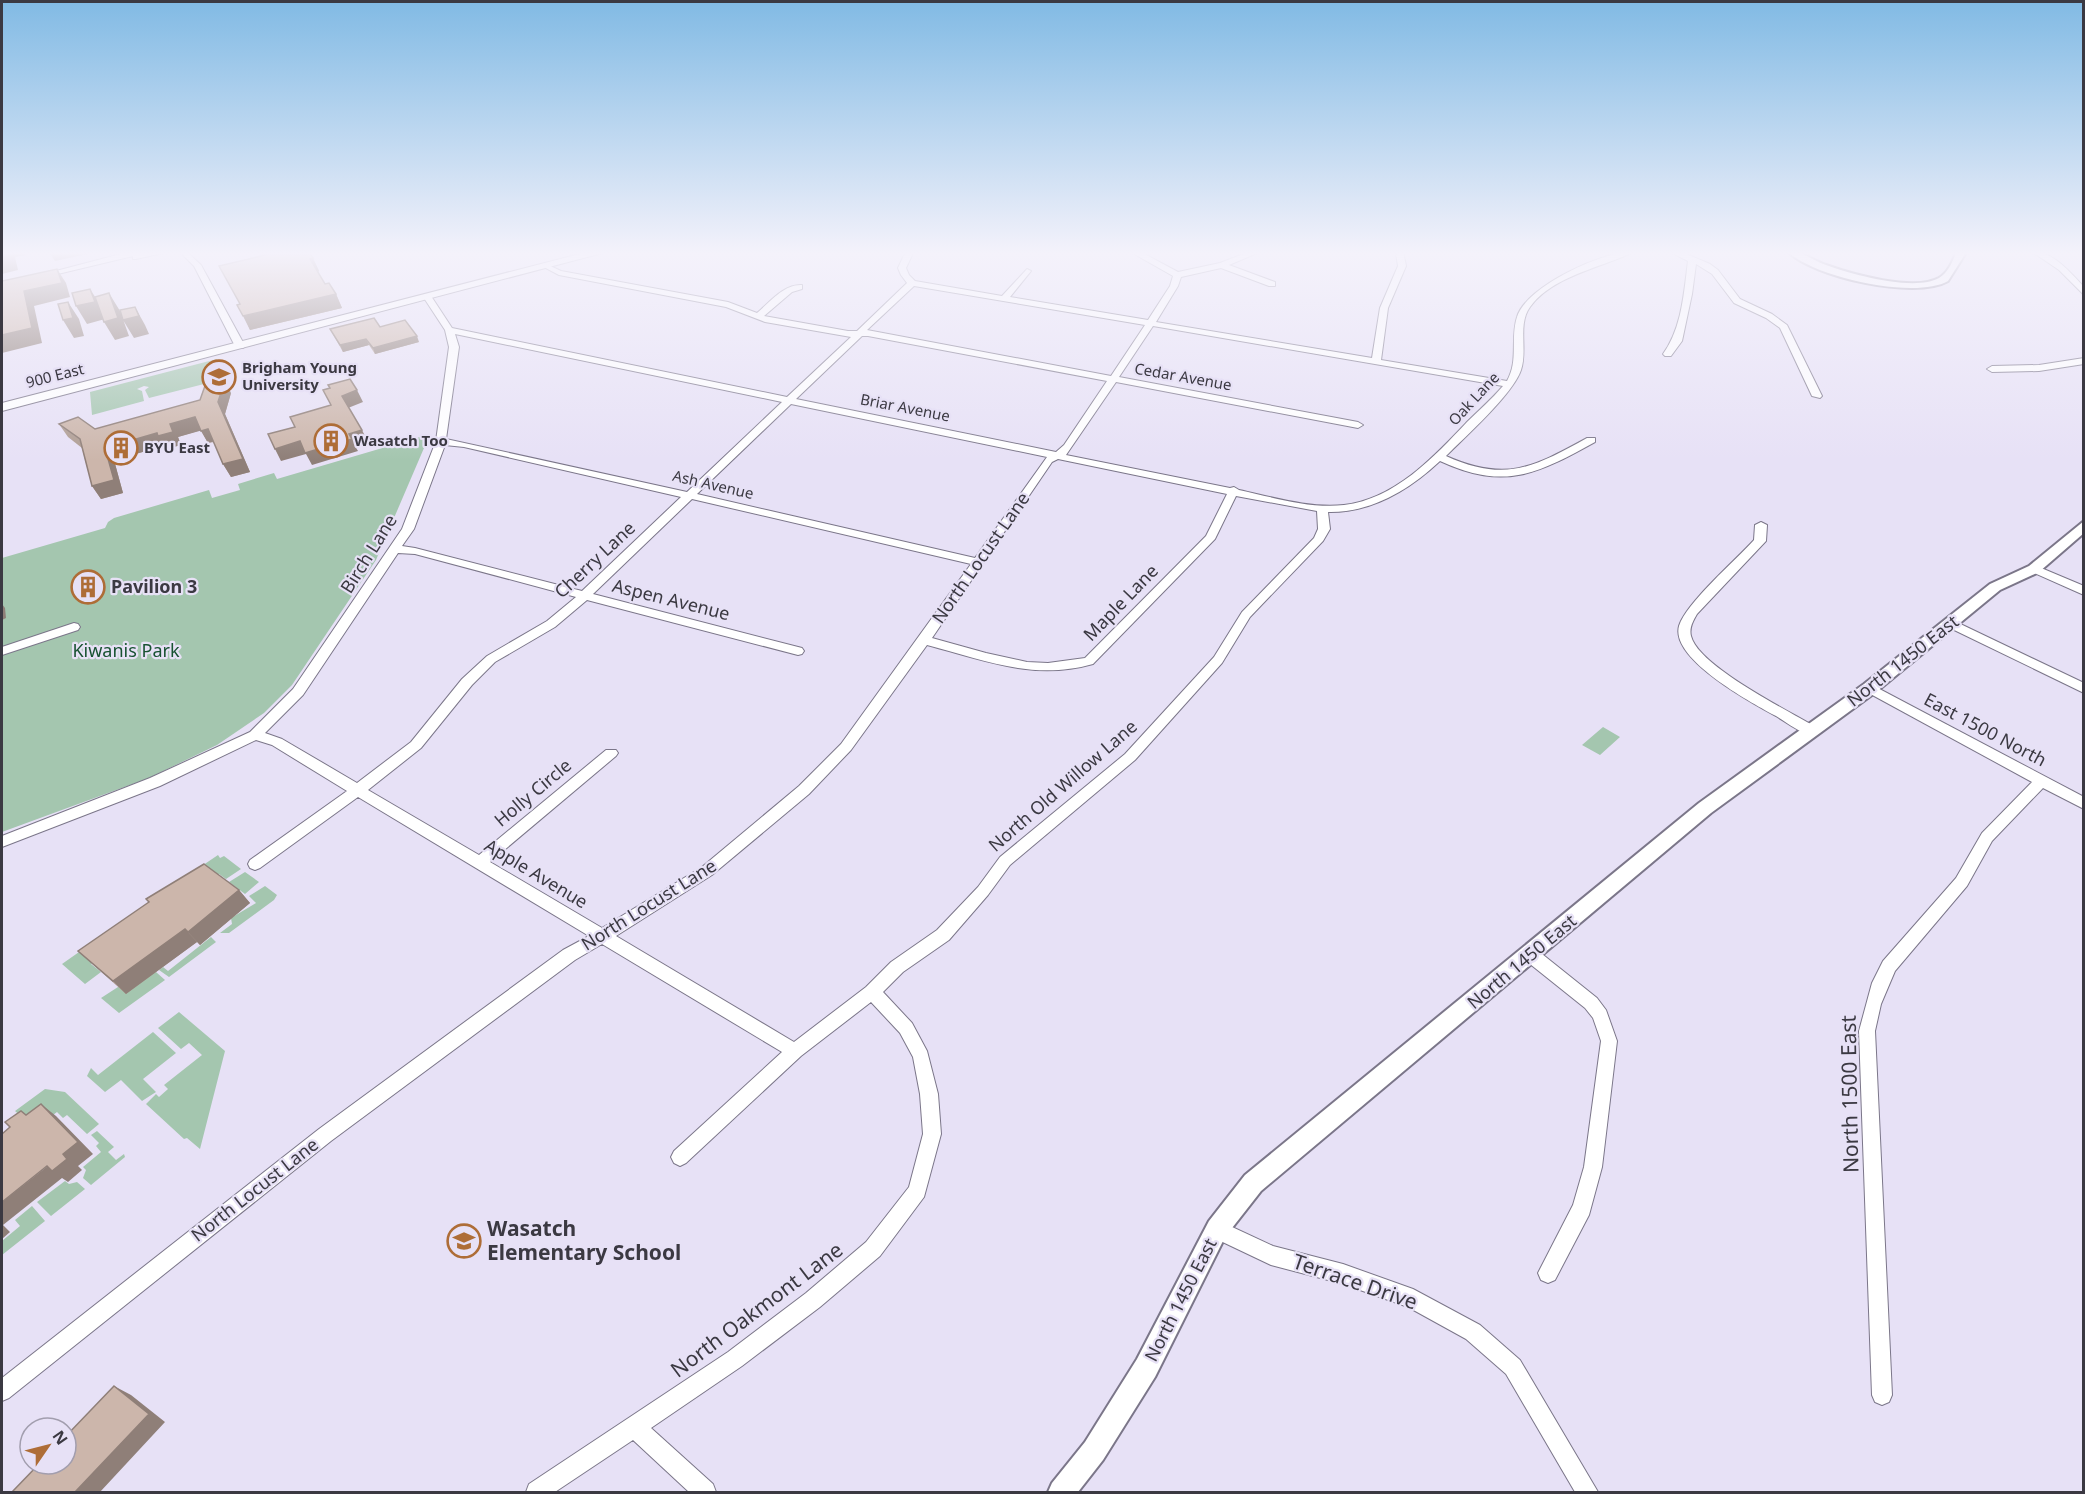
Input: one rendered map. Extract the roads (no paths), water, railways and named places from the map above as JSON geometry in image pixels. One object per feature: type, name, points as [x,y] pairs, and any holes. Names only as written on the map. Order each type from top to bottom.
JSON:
[{"type":"main road","name":"900 East","points":[[2,407],[339,321]]},
{"type":"street","points":[[227,321],[240,346]]},
{"type":"street","name":"Birch Lane","points":[[2,842],[155,783],[255,735],[298,692],[408,529],[441,441],[454,358],[454,347],[442,321]]},
{"type":"street","name":"Cedar Avenue","points":[[782,321],[848,334],[868,333],[1358,425]]},
{"type":"street","name":"Cherry Lane","points":[[255,864],[357,791],[416,745],[467,682],[491,659],[551,624],[584,597],[872,321]]},
{"type":"street","points":[[1144,321],[1509,384]]},
{"type":"street","points":[[1376,361],[1383,321]]},
{"type":"street","name":"Oak Lane","points":[[1355,505],[1400,488],[1440,457],[1509,384],[1519,361],[1518,328],[1521,321]]},
{"type":"street","points":[[1668,354],[1678,341],[1682,321]]},
{"type":"street","points":[[1775,321],[1784,327],[1817,396]]},
{"type":"street","name":"North Locust Lane","points":[[2,1391],[325,1135],[569,955],[707,871],[804,790],[846,747],[979,562],[1048,460],[1060,454],[1151,322]]},
{"type":"street","name":"Briar Avenue","points":[[448,330],[1322,508],[1355,505]]},
{"type":"street","points":[[1992,369],[2039,368],[2084,361]]},
{"type":"street","points":[[1440,457],[1482,470],[1522,471],[1544,466],[1591,440]]},
{"type":"street","name":"Ash Avenue","points":[[441,441],[690,495],[979,562]]},
{"type":"street","name":"Maple Lane","points":[[924,640],[1031,668],[1070,668],[1089,660],[1211,537],[1234,490]]},
{"type":"street","name":"North Old Willow Lane","points":[[680,1158],[795,1051],[872,992],[897,967],[943,935],[1005,861],[1130,757],[1218,660],[1246,615],[1319,539],[1324,529],[1322,508]]},
{"type":"street","points":[[1761,525],[1760,541],[1692,612],[1685,623],[1685,638],[1692,652],[1709,668],[1812,731]]},
{"type":"street","name":"North 1450 East","points":[[1061,1492],[1094,1451],[1146,1368],[1217,1229],[1253,1183],[1531,955],[1705,808],[1870,688],[1995,587],[2034,569],[2084,525]]},
{"type":"street","name":"Aspen Avenue","points":[[396,549],[415,551],[584,597],[798,651]]},
{"type":"street","points":[[2034,569],[2084,591]]},
{"type":"street","points":[[1952,624],[2084,689]]},
{"type":"street","points":[[2,651],[74,627]]},
{"type":"street","name":"East 1500 North","points":[[1870,688],[2084,804]]},
{"type":"street","name":"Apple Avenue","points":[[255,735],[277,742],[795,1051]]},
{"type":"street","name":"Holly Circle","points":[[479,863],[611,753]]},
{"type":"street","name":"North 1500 East","points":[[1882,1395],[1867,1031],[1871,1004],[1880,979],[1891,960],[1959,887],[1986,838],[2042,781]]},
{"type":"street","points":[[1531,955],[1591,1003],[1600,1015],[1609,1041],[1593,1167],[1582,1208],[1548,1273]]},
{"type":"street","name":"North Oakmont Lane","points":[[537,1492],[735,1359],[813,1300],[873,1249],[917,1191],[932,1134],[929,1094],[921,1056],[906,1028],[872,992]]},
{"type":"street","name":"Terrace Drive","points":[[1217,1229],[1271,1255],[1343,1274],[1413,1299],[1473,1332],[1513,1367],[1587,1492]]},
{"type":"street","points":[[634,1427],[705,1492]]},
{"type":"place","name":"Brigham Young University","points":[[219,377]]},
{"type":"place","name":"Wasatch Too","points":[[331,441]]},
{"type":"place","name":"BYU East","points":[[121,448]]},
{"type":"place","name":"Pavilion 3","points":[[88,587]]},
{"type":"place","name":"Wasatch Elementary School","points":[[464,1241]]},
{"type":"park label","name":"Kiwanis Park","points":[[126,651]]}]
